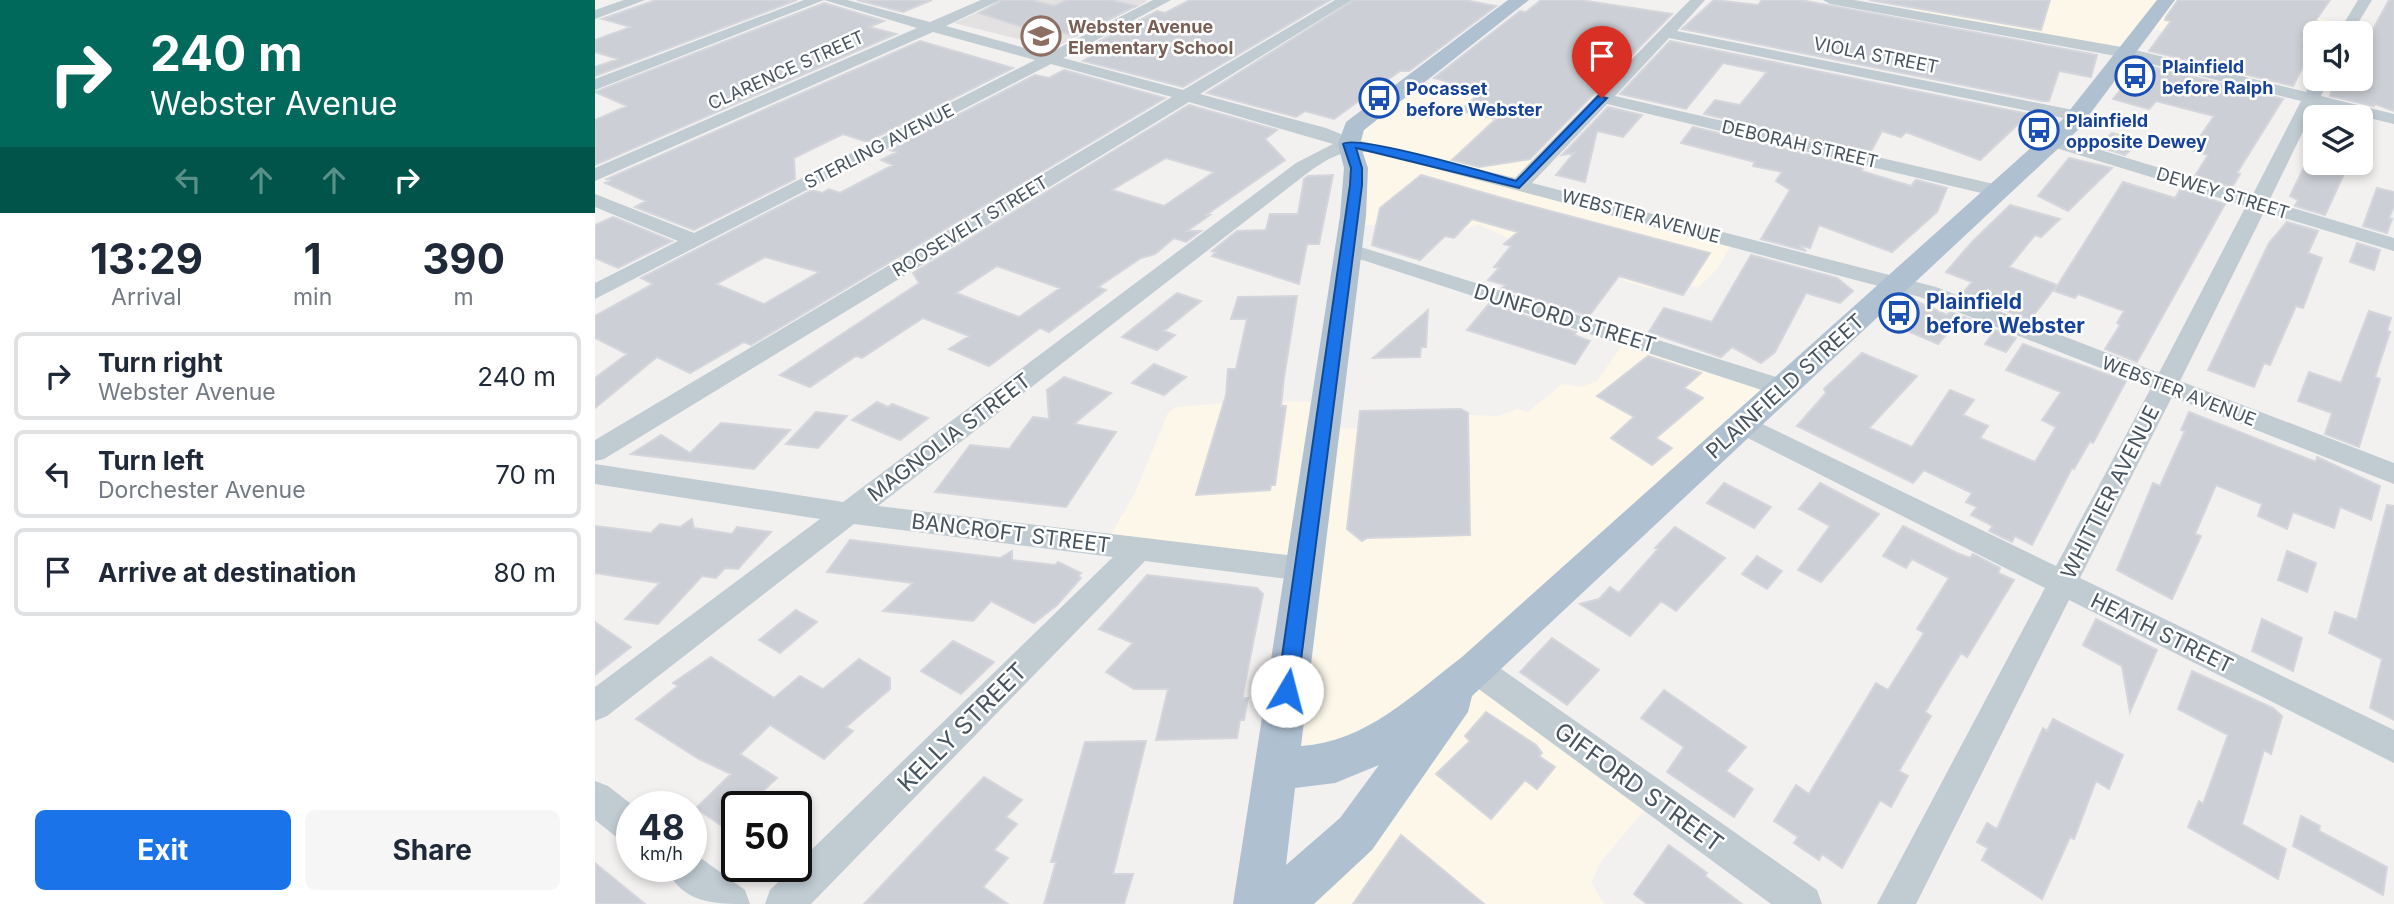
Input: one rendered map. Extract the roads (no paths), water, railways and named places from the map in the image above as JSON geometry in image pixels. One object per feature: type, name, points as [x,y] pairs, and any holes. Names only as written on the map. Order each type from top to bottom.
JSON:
[{"type":"main road","points":[[1257,904],[1348,249],[1356,176],[1349,144],[1354,127],[1520,0]]},
{"type":"main road","name":"PLAINFIELD STREET","points":[[1274,768],[1331,763],[1354,756],[1388,736],[1476,669],[2078,116],[2164,0]]},
{"type":"main road","name":"PLAINFIELD STREET","points":[[1278,904],[1336,854],[1375,812],[1476,669]]},
{"type":"street","points":[[595,15],[638,0]]},
{"type":"street","points":[[595,85],[817,0]]},
{"type":"street","name":"WEBSTER AVENUE","points":[[831,0],[1320,132],[1349,144],[1377,148],[1932,293],[2394,474]]},
{"type":"street","name":"CLARENCE STREET","points":[[595,175],[993,0]]},
{"type":"street","name":"STERLING AVENUE","points":[[595,292],[1164,0]]},
{"type":"street","name":"ROOSEVELT STREET","points":[[595,452],[1345,0]]},
{"type":"street","points":[[1519,185],[1698,0]]},
{"type":"street","points":[[1830,0],[2303,86]]},
{"type":"street","points":[[2353,21],[2365,0]]},
{"type":"street","name":"VIOLA STREET","points":[[1666,33],[2078,116]]},
{"type":"street","name":"WHITTIER AVENUE","points":[[1896,904],[2314,91]]},
{"type":"street","points":[[2324,91],[2394,119]]},
{"type":"street","name":"DEBORAH STREET","points":[[1602,98],[1998,191]]},
{"type":"street","name":"DEWEY STREET","points":[[2052,141],[2394,245]]},
{"type":"street","name":"MAGNOLIA STREET","points":[[595,706],[1303,167],[1319,156],[1349,144]]},
{"type":"street","points":[[1303,167],[1330,165],[1356,176]]},
{"type":"street","points":[[595,200],[695,241]]},
{"type":"street","name":"DUNFORD STREET","points":[[1348,249],[1783,388]]},
{"type":"street","name":"HEATH STREET","points":[[1743,425],[2394,747]]},
{"type":"street","name":"BANCROFT STREET","points":[[595,474],[849,513],[1304,569]]},
{"type":"street","name":"KELLY STREET","points":[[784,904],[1140,548]]},
{"type":"street","name":"GIFFORD STREET","points":[[1476,669],[1803,904]]},
{"type":"street","points":[[595,798],[616,814]]},
{"type":"street","points":[[703,882],[731,904]]},
{"type":"place","name":"Webster Avenue Elementary School","points":[[1041,36]]},
{"type":"place","name":"Plainfield before Ralph","points":[[2135,76]]},
{"type":"place","name":"Pocasset before Webster","points":[[1379,98]]},
{"type":"place","name":"Plainfield opposite Dewey","points":[[2039,130]]},
{"type":"place","name":"Plainfield before Webster","points":[[1899,313]]}]
